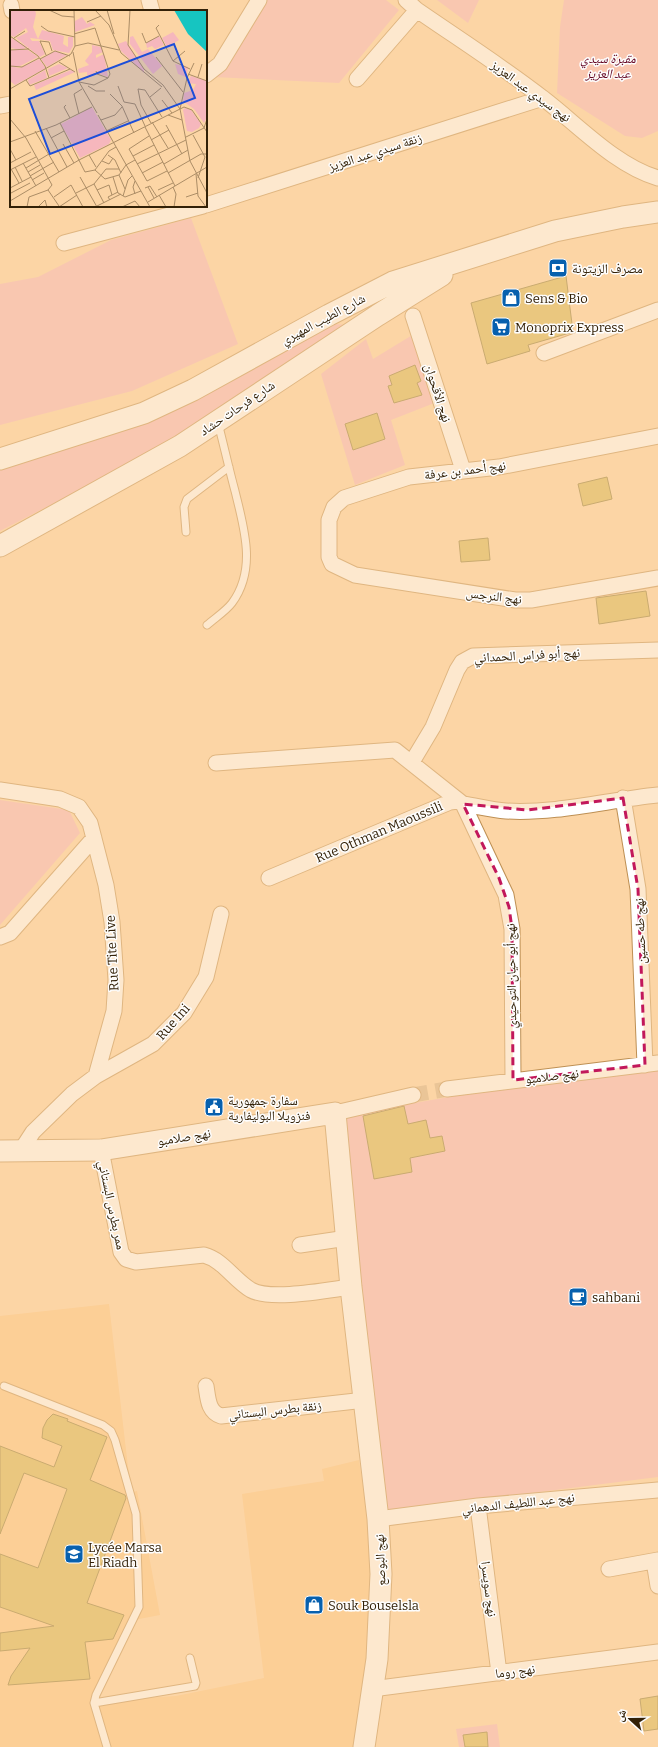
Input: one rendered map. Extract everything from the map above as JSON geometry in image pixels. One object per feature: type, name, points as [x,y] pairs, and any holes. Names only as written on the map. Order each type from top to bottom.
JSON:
[{"type":"street","points":[[149,0],[152,10]]},
{"type":"street","points":[[207,74],[220,64],[255,2]]},
{"type":"street","points":[[357,79],[411,5]]},
{"type":"street","name":"نهج سيدي عبد العزيز","points":[[411,5],[543,98],[625,163],[647,175],[658,178]]},
{"type":"street","name":"زنقة سيدي عبد العزيز","points":[[207,205],[543,98]]},
{"type":"street","points":[[0,106],[10,104]]},
{"type":"street","points":[[64,243],[199,207]]},
{"type":"street","name":"شارع الطيب المهيري","points":[[0,459],[144,413],[193,390],[392,282],[555,231],[623,217],[658,212]]},
{"type":"street","name":"شارع فرحات حشاد","points":[[0,546],[180,446],[378,314],[468,259]]},
{"type":"street","points":[[544,354],[658,310]]},
{"type":"street","points":[[329,315],[378,314]]},
{"type":"street","name":"نهج الأقحوان","points":[[413,316],[463,470]]},
{"type":"street","name":"نهج أحمد بن عرفة","points":[[332,564],[329,557],[329,520],[334,507],[344,498],[409,477],[463,470],[499,468],[658,436]]},
{"type":"street","name":"نهج النرجس","points":[[332,564],[355,575],[515,600],[531,600],[658,578]]},
{"type":"street","name":"نهج أبو فراس الحمداني","points":[[412,762],[433,727],[457,670],[466,659],[473,656],[658,650]]},
{"type":"street","name":"نهج أبو حيان التوحيدي","points":[[216,763],[390,750],[398,752],[412,762],[463,804],[499,878],[509,907],[512,929],[512,1080]]},
{"type":"street","name":"Rue Tite Live","points":[[0,790],[60,799],[80,807],[90,823],[106,885],[112,922],[116,980],[114,1011],[96,1076]]},
{"type":"street","name":"Rue Othman Maoussili","points":[[269,878],[444,805],[458,802],[507,811],[562,808],[623,798],[658,795]]},
{"type":"street","name":"نهج طه حسين","points":[[623,798],[638,889],[652,1064]]},
{"type":"street","points":[[0,937],[10,933],[94,838]]},
{"type":"street","name":"Rue Ini","points":[[96,1076],[153,1044],[184,1013],[206,977],[221,914]]},
{"type":"street","name":"نهج صلامبو","points":[[447,1089],[652,1064]]},
{"type":"street","points":[[10,1152],[72,1094],[96,1076]]},
{"type":"street","name":"نهج صلامبو","points":[[10,1152],[101,1150],[335,1113],[413,1095]]},
{"type":"street","name":"نهج البوصع","points":[[335,1113],[351,1287],[378,1519],[381,1574],[376,1659],[364,1747]]},
{"type":"street","name":"ممر بطرس البستاني","points":[[101,1150],[121,1252],[126,1259],[136,1262],[204,1255],[213,1258],[249,1289],[270,1296],[351,1287]]},
{"type":"street","points":[[300,1245],[347,1238]]},
{"type":"street","name":"زنقة بطرس البستاني","points":[[206,1386],[210,1407],[221,1416],[365,1400]]},
{"type":"street","name":"نهج عبد اللطيف الدهماني","points":[[378,1519],[478,1506],[658,1490]]},
{"type":"street","name":"نهج سويسرا","points":[[478,1506],[500,1673]]},
{"type":"street","points":[[610,1569],[656,1560],[658,1586]]},
{"type":"street","name":"نهج روما","points":[[372,1689],[658,1652]]},
{"type":"lane","points":[[207,625],[232,604],[241,588],[246,570],[247,551],[245,532],[218,421]]},
{"type":"lane","points":[[186,532],[184,507],[187,500],[229,467]]},
{"type":"lane","points":[[4,1386],[103,1425],[111,1431],[116,1440],[136,1514],[139,1607],[94,1702],[107,1747]]},
{"type":"lane","points":[[94,1702],[195,1686],[196,1683],[190,1658]]},
{"type":"highlighted area","points":[[623,798],[638,889],[645,1065],[513,1080],[512,929],[509,907],[499,878],[463,804],[528,810]]},
{"type":"shaded area","points":[[109,1304],[128,1467],[133,1492],[137,1491],[160,1615],[134,1620],[96,1701],[176,1696],[264,1678],[242,1494],[324,1481],[322,1469],[359,1460],[371,1539],[374,1579],[370,1631],[354,1747],[0,1747],[0,1316]]},
{"type":"green space","points":[[266,0],[386,0],[399,10],[339,83],[213,77]]},
{"type":"green space","points":[[437,0],[479,0],[468,23]]},
{"type":"green space","name":"مقبرة سيدي عبد العزيز","points":[[564,0],[658,0],[658,131],[642,138],[625,136],[557,93],[560,27]]},
{"type":"green space","points":[[191,218],[238,344],[132,391],[0,425],[0,284],[38,277],[111,240]]},
{"type":"green space","points":[[332,324],[350,325],[184,436],[0,531],[0,468]]},
{"type":"green space","points":[[414,334],[437,402],[391,420],[405,465],[355,485],[321,374],[366,339],[373,359]]},
{"type":"green space","points":[[0,800],[69,810],[80,833],[0,925]]},
{"type":"green space","points":[[658,1069],[658,1477],[388,1511],[369,1400],[340,1116],[511,1086]]},
{"type":"green space","points":[[497,1724],[500,1747],[459,1747],[456,1729]]},
{"type":"building","points":[[566,276],[573,332],[528,345],[530,351],[487,364],[471,303]]},
{"type":"building","points":[[415,365],[421,381],[417,383],[422,395],[394,403],[388,386],[392,385],[389,376]]},
{"type":"building","points":[[377,413],[385,439],[353,450],[345,424]]},
{"type":"building","points":[[607,477],[612,499],[583,506],[578,484]]},
{"type":"building","points":[[488,538],[490,560],[461,562],[459,541]]},
{"type":"building","points":[[646,591],[650,616],[599,624],[596,598]]},
{"type":"building","points":[[404,1106],[408,1124],[426,1120],[430,1138],[442,1136],[445,1151],[410,1158],[412,1172],[374,1179],[363,1116]]},
{"type":"building","points":[[53,1414],[68,1419],[67,1421],[107,1437],[90,1480],[125,1495],[126,1498],[87,1603],[124,1615],[113,1639],[85,1642],[90,1679],[8,1685],[11,1676],[30,1648],[0,1651],[0,1633],[54,1626],[0,1607],[0,1554],[38,1568],[67,1489],[24,1473],[0,1534],[0,1446],[54,1467],[62,1446],[42,1438],[43,1428],[47,1420]]},
{"type":"building","points":[[658,1696],[658,1729],[644,1731],[640,1699]]},
{"type":"building","points":[[487,1732],[488,1747],[465,1747],[463,1735]]},
{"type":"tunnel","points":[[413,1095],[447,1089]]},
{"type":"place","name":"مصرف الزيتونة","points":[[558,268]]},
{"type":"place","name":"Sens & Bio","points":[[511,298]]},
{"type":"place","name":"Monoprix Express","points":[[501,327]]},
{"type":"place","name":"سفارة جمهورية فنزويلا البوليفارية","points":[[214,1107]]},
{"type":"place","name":"sahbani","points":[[578,1297]]},
{"type":"place","name":"Lycée Marsa El Riadh","points":[[74,1554]]},
{"type":"place","name":"Souk Bouselsla","points":[[314,1605]]}]
